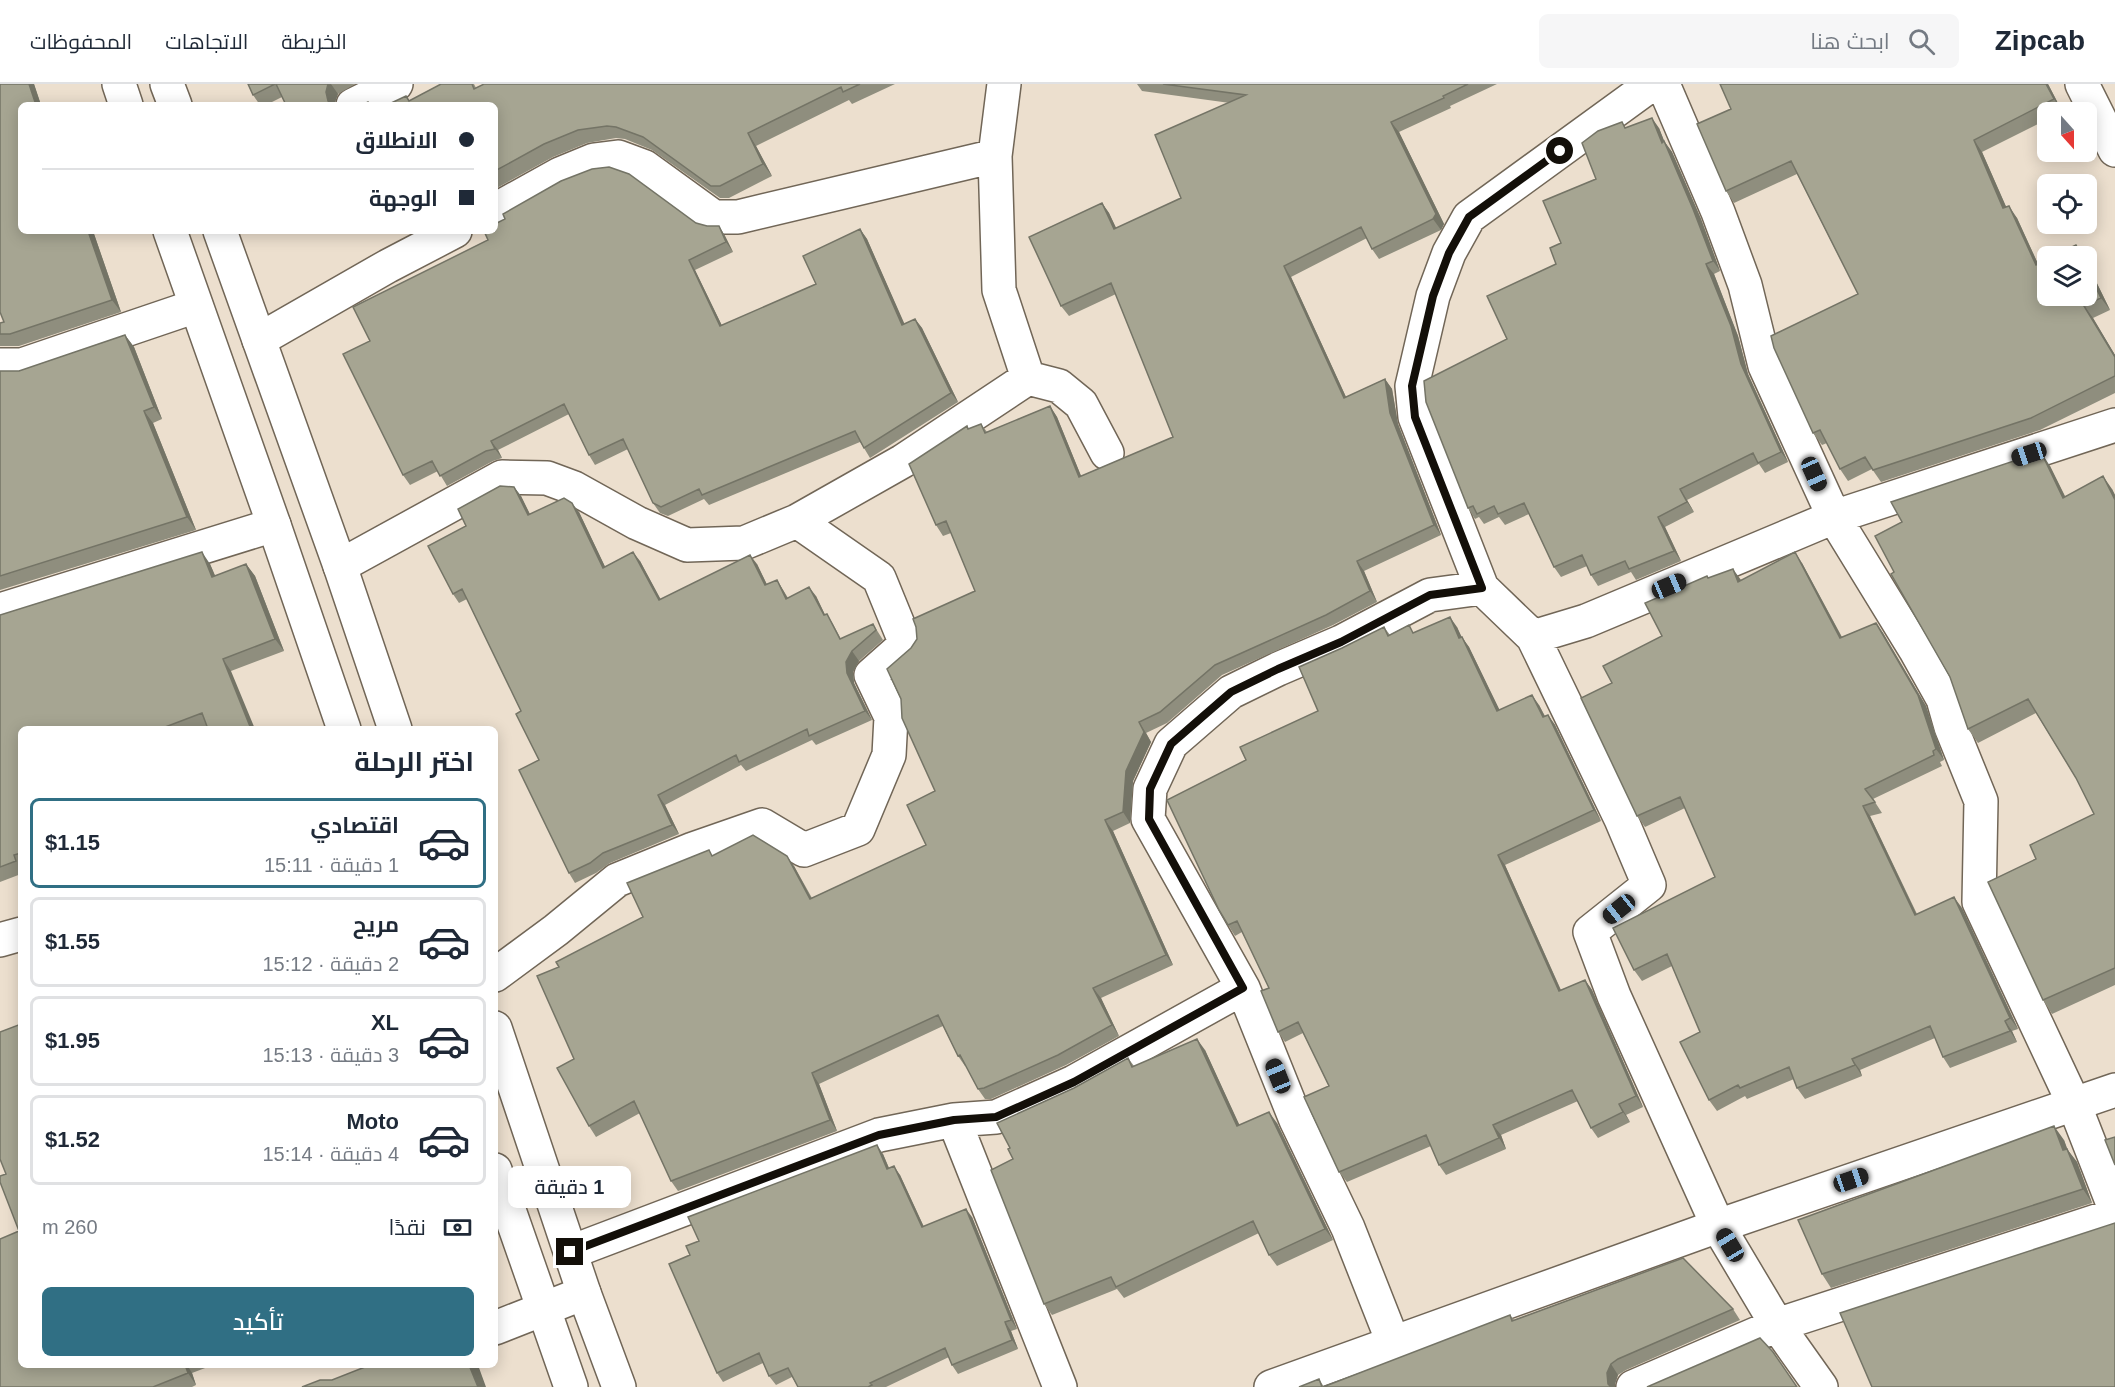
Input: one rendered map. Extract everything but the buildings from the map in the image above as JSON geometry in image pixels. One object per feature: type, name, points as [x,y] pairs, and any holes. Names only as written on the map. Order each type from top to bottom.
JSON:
[{"type":"street","points":[[119,84],[125,102]]},
{"type":"street","points":[[167,84],[174,102]]},
{"type":"street","points":[[359,102],[396,84]]},
{"type":"street","points":[[1004,84],[995,156],[999,290],[1028,378]]},
{"type":"street","points":[[1652,84],[1469,217],[1449,253],[1433,296],[1412,386],[1415,417],[1482,588],[1533,637],[1621,819],[1649,885],[1590,932],[1614,996],[1718,1226],[1777,1325],[1821,1387]]},
{"type":"street","points":[[1663,84],[1718,212],[1746,285],[1765,366],[1834,517],[1943,699],[1951,728],[1981,801],[1979,902],[2074,1104],[2115,1209]]},
{"type":"street","points":[[2082,84],[2115,150]]},
{"type":"street","points":[[498,208],[560,174],[594,160],[618,158],[645,167],[714,217],[724,219],[995,156]]},
{"type":"street","points":[[171,234],[343,726]]},
{"type":"street","points":[[221,234],[340,566],[394,726]]},
{"type":"street","points":[[259,340],[388,266],[449,234]]},
{"type":"street","points":[[0,365],[22,365],[196,306]]},
{"type":"street","points":[[340,566],[502,477],[547,478],[574,488],[637,524],[687,545],[744,543],[797,521],[903,461],[1028,378],[1059,386],[1081,404],[1107,453]]},
{"type":"street","points":[[1533,637],[1586,621],[1834,517],[2115,425]]},
{"type":"street","points":[[498,973],[556,930],[616,880],[693,849],[762,825],[804,850],[858,829],[888,754],[891,717],[871,675],[906,644],[879,578],[797,521]]},
{"type":"street","points":[[0,610],[274,525]]},
{"type":"street","points":[[1393,1342],[1348,1228],[1296,1120],[1243,988],[1149,819],[1150,789],[1171,744],[1231,692],[1341,642],[1430,595],[1482,588]]},
{"type":"street","points":[[0,940],[18,935]]},
{"type":"street","points":[[570,1252],[879,1135],[954,1120],[996,1117],[1054,1090],[1243,988]]},
{"type":"street","points":[[498,1037],[584,1293],[620,1387]]},
{"type":"street","points":[[1271,1387],[1718,1226],[2115,1090]]},
{"type":"street","points":[[954,1120],[1060,1387]]},
{"type":"street","points":[[498,1179],[571,1387]]},
{"type":"street","points":[[1632,1387],[1777,1325],[2115,1215]]},
{"type":"street","points":[[498,1327],[584,1293]]},
{"type":"route","points":[[570,1252],[879,1135],[954,1120],[996,1117],[1074,1082],[1243,988],[1149,819],[1150,789],[1171,744],[1231,692],[1341,642],[1430,595],[1482,588],[1415,417],[1412,386],[1433,296],[1449,253],[1469,217],[1560,151]]}]
